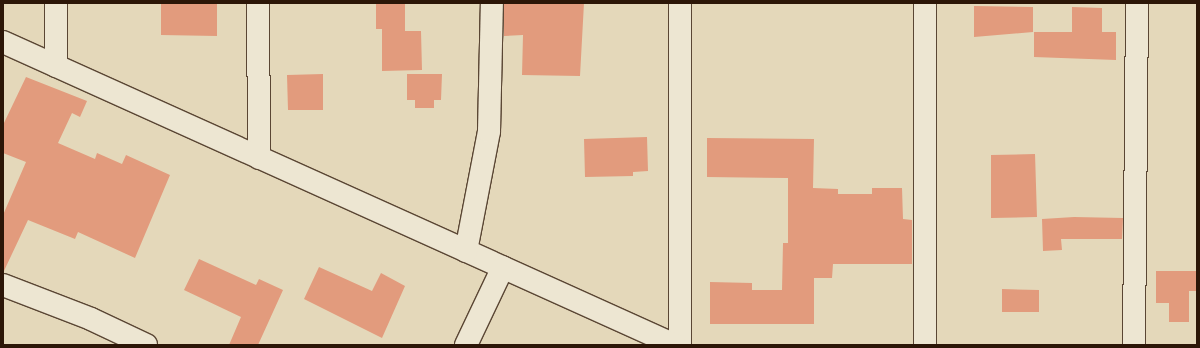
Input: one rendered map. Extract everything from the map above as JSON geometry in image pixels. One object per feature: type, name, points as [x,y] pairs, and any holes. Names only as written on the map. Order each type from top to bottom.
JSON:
[{"type":"street","points":[[56,3],[56,66]]},
{"type":"street","points":[[258,3],[259,158]]},
{"type":"street","points":[[466,251],[489,131],[492,3]]},
{"type":"street","points":[[680,3],[680,345]]},
{"type":"street","points":[[925,3],[925,345]]},
{"type":"street","points":[[1134,345],[1137,3]]},
{"type":"street","points":[[3,42],[675,345]]},
{"type":"street","points":[[466,345],[503,267]]},
{"type":"street","points":[[3,285],[91,319],[146,345]]},
{"type":"building","points":[[161,3],[217,3],[217,36],[161,35]]},
{"type":"building","points":[[376,3],[405,3],[405,31],[421,31],[422,70],[382,71],[382,29],[376,29]]},
{"type":"building","points":[[504,3],[584,3],[580,76],[522,75],[523,35],[504,36]]},
{"type":"building","points":[[974,6],[1033,7],[1033,32],[974,37]]},
{"type":"building","points":[[1072,7],[1102,8],[1102,32],[1116,32],[1116,60],[1034,57],[1034,32],[1072,32]]},
{"type":"building","points":[[323,74],[323,110],[288,110],[287,75]]},
{"type":"building","points":[[407,74],[442,74],[441,100],[434,100],[434,108],[415,108],[415,100],[407,100]]},
{"type":"building","points":[[26,77],[87,101],[80,117],[72,113],[58,143],[95,159],[97,153],[122,164],[126,155],[170,175],[135,258],[78,232],[75,239],[28,220],[3,273],[3,215],[26,162],[3,153],[3,125]]},
{"type":"building","points":[[647,137],[648,171],[633,172],[633,176],[585,177],[584,139]]},
{"type":"building","points":[[707,138],[814,139],[813,188],[838,189],[838,194],[872,194],[872,188],[902,188],[903,219],[912,220],[912,264],[833,264],[832,278],[814,278],[814,324],[710,324],[710,282],[752,283],[752,290],[782,290],[783,243],[788,243],[788,178],[707,177]]},
{"type":"building","points":[[1035,154],[1037,217],[991,218],[991,155]]},
{"type":"building","points":[[1074,217],[1123,218],[1122,239],[1061,239],[1062,250],[1043,251],[1042,219]]},
{"type":"building","points":[[199,259],[256,285],[259,279],[283,290],[258,345],[229,345],[241,317],[184,290]]},
{"type":"building","points":[[319,267],[372,291],[381,273],[405,286],[382,338],[304,299]]},
{"type":"building","points":[[1156,271],[1197,271],[1197,291],[1189,291],[1189,322],[1169,322],[1169,303],[1156,303]]},
{"type":"building","points":[[1002,289],[1039,290],[1039,312],[1002,312]]}]
